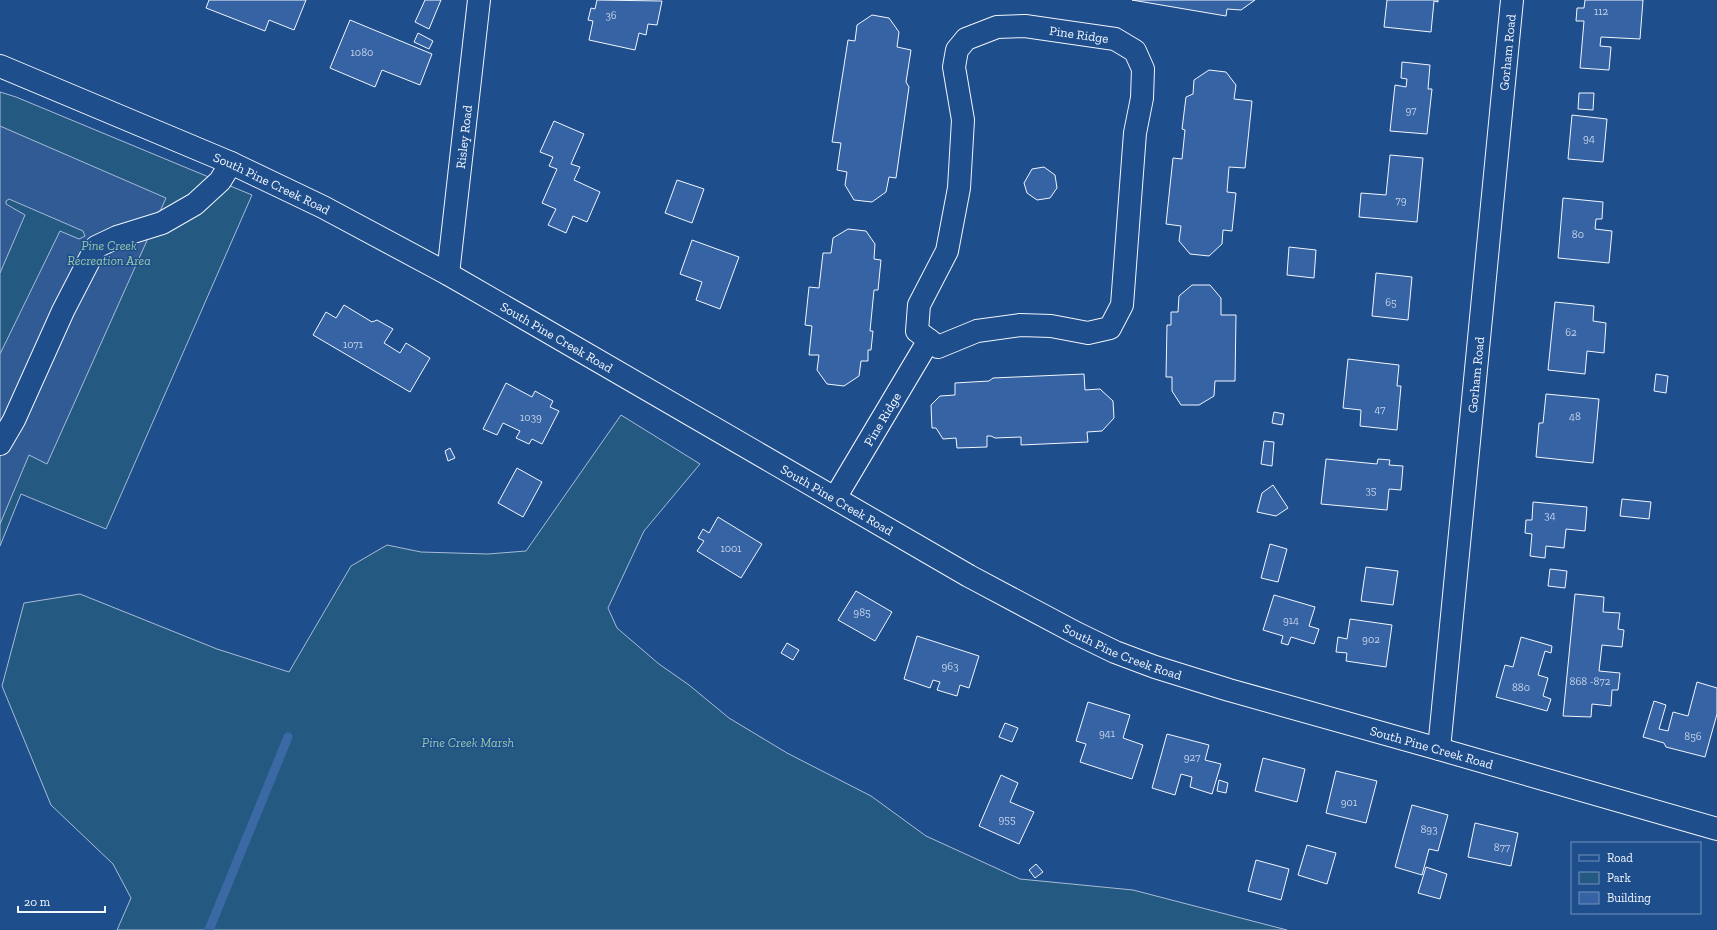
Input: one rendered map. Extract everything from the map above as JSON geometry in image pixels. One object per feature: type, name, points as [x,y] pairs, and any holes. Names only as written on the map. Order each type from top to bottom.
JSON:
[{"type":"street","name":"Risley Road","points":[[448,274],[479,0]]},
{"type":"street","name":"Gorham Road","points":[[1439,748],[1512,0]]},
{"type":"street","name":"Pine Ridge","points":[[1025,26],[1115,39],[1136,51],[1143,69],[1142,98],[1135,134],[1122,305],[1110,328],[1088,333],[1051,326],[1020,325],[977,331],[938,347],[929,340],[917,331],[919,305],[947,250],[959,188],[963,120],[954,67],[957,50],[966,39],[997,28],[1025,26]]},
{"type":"street","name":"South Pine Creek Road","points":[[0,66],[231,164],[323,207],[448,274],[1035,613],[1115,652],[1155,667],[1229,690],[1439,748],[1717,829]]},
{"type":"street","points":[[0,444],[14,420],[63,311],[96,247],[117,237],[162,223],[195,204],[220,181],[231,164]]},
{"type":"street","name":"Pine Ridge","points":[[835,498],[929,340]]},
{"type":"green space","name":"Pine Creek Recreation Area","points":[[0,92],[16,97],[252,195],[106,529],[21,494],[0,546]]},
{"type":"green space","name":"Pine Creek Marsh","points":[[621,415],[700,464],[644,531],[608,608],[617,628],[659,664],[689,685],[729,718],[787,753],[871,796],[926,836],[1020,879],[1133,890],[1287,930],[117,930],[131,898],[113,864],[51,805],[2,686],[24,603],[80,594],[217,649],[289,672],[351,566],[387,545],[421,552],[488,554],[526,551]]},
{"type":"shaded area","points":[[0,126],[166,198],[47,464],[29,455],[0,524],[0,354],[60,231],[79,239],[85,236],[83,231],[9,199],[6,201],[6,204],[25,215],[0,273]]},
{"type":"building","points":[[209,0],[306,0],[294,30],[269,20],[265,31],[206,8]]},
{"type":"building","points":[[425,0],[441,0],[429,29],[415,22]]},
{"type":"building","points":[[597,0],[662,1],[657,25],[648,24],[646,35],[639,33],[635,50],[589,40],[593,21],[588,20],[591,8],[595,9]]},
{"type":"building","points":[[1132,0],[1255,0],[1241,10],[1227,9],[1226,16]]},
{"type":"building","points":[[1387,0],[1438,0],[1438,2],[1434,1],[1431,32],[1384,27]]},
{"type":"building","points":[[1585,0],[1643,0],[1640,39],[1601,37],[1600,46],[1611,47],[1609,70],[1580,68],[1584,21],[1576,21],[1577,8],[1584,8]]},
{"type":"building","points":[[872,15],[889,18],[899,32],[897,47],[911,50],[906,82],[909,87],[896,178],[889,177],[886,192],[872,202],[854,200],[845,185],[847,172],[837,170],[841,143],[832,142],[848,40],[855,41],[857,25]]},
{"type":"building","points":[[350,20],[432,54],[420,85],[382,70],[375,87],[330,68]]},
{"type":"building","points":[[418,33],[433,41],[429,49],[414,42]]},
{"type":"building","points":[[1402,62],[1430,65],[1428,89],[1432,89],[1427,134],[1390,131],[1395,85],[1406,87],[1407,79],[1401,78]]},
{"type":"building","points":[[1209,70],[1226,72],[1236,85],[1234,99],[1252,101],[1245,168],[1229,167],[1227,192],[1236,193],[1232,231],[1223,230],[1222,244],[1209,256],[1190,254],[1179,241],[1181,226],[1166,224],[1173,158],[1182,159],[1185,130],[1182,129],[1186,97],[1193,94],[1194,80]]},
{"type":"building","points":[[1579,93],[1594,93],[1593,110],[1578,109]]},
{"type":"building","points":[[1572,115],[1607,119],[1603,162],[1568,159]]},
{"type":"building","points":[[554,121],[584,134],[571,164],[580,167],[574,180],[600,192],[587,222],[573,216],[566,233],[548,225],[556,209],[542,203],[557,169],[549,166],[553,157],[540,152]]},
{"type":"building","points":[[1390,155],[1423,158],[1417,222],[1359,217],[1361,193],[1386,195]]},
{"type":"building","points":[[1044,167],[1055,175],[1057,188],[1050,198],[1037,200],[1027,193],[1024,183],[1032,169]]},
{"type":"building","points":[[677,180],[704,189],[692,223],[665,213]]},
{"type":"building","points":[[1563,198],[1603,202],[1602,219],[1596,219],[1595,229],[1612,231],[1609,263],[1558,258]]},
{"type":"building","points":[[848,229],[866,231],[875,244],[874,259],[881,260],[878,290],[874,290],[870,331],[873,331],[871,350],[868,350],[868,361],[861,361],[859,376],[844,386],[827,384],[817,370],[819,355],[809,355],[812,326],[805,325],[809,287],[819,288],[823,253],[831,253],[833,238]]},
{"type":"building","points":[[692,240],[739,257],[720,309],[696,300],[702,282],[680,274]]},
{"type":"building","points":[[1289,247],[1316,250],[1314,278],[1287,275]]},
{"type":"building","points":[[1376,273],[1412,277],[1408,320],[1372,316]]},
{"type":"building","points":[[1192,285],[1210,285],[1221,298],[1221,315],[1236,315],[1235,381],[1215,381],[1214,396],[1199,405],[1181,405],[1172,391],[1172,377],[1166,377],[1167,325],[1171,325],[1171,312],[1178,312],[1179,296]]},
{"type":"building","points":[[1555,302],[1594,306],[1593,321],[1606,323],[1604,353],[1587,351],[1585,374],[1548,370]]},
{"type":"building","points":[[344,305],[372,322],[377,320],[393,329],[384,343],[400,353],[406,343],[430,358],[410,392],[313,335],[326,312],[336,318]]},
{"type":"building","points":[[1348,359],[1399,365],[1397,386],[1401,386],[1397,430],[1360,426],[1361,410],[1343,408]]},
{"type":"building","points":[[1084,374],[1085,390],[1100,389],[1113,401],[1114,418],[1102,431],[1087,432],[1088,442],[1021,445],[1021,437],[995,438],[987,436],[987,447],[957,448],[956,438],[943,439],[936,428],[932,428],[931,405],[940,396],[955,395],[955,383],[989,381],[993,378]]},
{"type":"building","points":[[1656,374],[1668,376],[1666,393],[1654,391]]},
{"type":"building","points":[[506,383],[532,397],[535,391],[553,401],[550,407],[559,411],[542,444],[532,439],[529,444],[516,438],[520,431],[503,423],[497,435],[483,429]]},
{"type":"building","points":[[1546,394],[1599,399],[1593,463],[1536,457],[1539,423],[1543,423]]},
{"type":"building","points":[[1274,412],[1284,414],[1282,425],[1272,423]]},
{"type":"building","points":[[1264,441],[1274,442],[1272,466],[1261,464]]},
{"type":"building","points":[[450,448],[455,458],[448,461],[445,451]]},
{"type":"building","points":[[1326,459],[1377,464],[1378,459],[1390,460],[1389,465],[1403,466],[1401,490],[1389,489],[1387,510],[1321,504]]},
{"type":"building","points":[[517,468],[542,482],[523,517],[498,503]]},
{"type":"building","points":[[1273,485],[1288,508],[1276,516],[1257,512],[1262,493]]},
{"type":"building","points":[[1622,499],[1651,502],[1649,519],[1620,516]]},
{"type":"building","points":[[1533,502],[1587,507],[1585,531],[1566,529],[1564,548],[1546,546],[1545,558],[1530,556],[1532,534],[1525,533],[1526,520],[1532,520]]},
{"type":"building","points":[[718,517],[762,544],[741,578],[697,551],[704,541],[698,538],[703,529],[709,533]]},
{"type":"building","points":[[1270,544],[1287,549],[1278,582],[1261,578]]},
{"type":"building","points":[[1366,567],[1398,571],[1393,605],[1361,601]]},
{"type":"building","points":[[1550,569],[1567,571],[1565,588],[1548,586]]},
{"type":"building","points":[[856,591],[892,612],[875,641],[838,620]]},
{"type":"building","points":[[1575,594],[1604,597],[1603,612],[1620,613],[1618,629],[1624,630],[1622,647],[1602,645],[1599,671],[1620,673],[1618,690],[1612,690],[1611,706],[1592,704],[1591,717],[1563,716]]},
{"type":"building","points":[[1274,595],[1315,607],[1309,626],[1319,629],[1314,644],[1291,637],[1288,645],[1281,643],[1283,636],[1263,630]]},
{"type":"building","points":[[1350,619],[1392,625],[1386,667],[1346,661],[1347,653],[1336,652],[1338,637],[1347,639]]},
{"type":"building","points":[[917,636],[979,656],[969,688],[960,685],[957,696],[937,690],[940,682],[933,680],[930,688],[904,679]]},
{"type":"building","points":[[1521,637],[1552,646],[1551,653],[1545,651],[1538,675],[1548,678],[1543,696],[1551,699],[1547,711],[1496,697],[1505,665],[1513,667]]},
{"type":"building","points":[[787,643],[799,650],[793,660],[781,653]]},
{"type":"building","points":[[1697,682],[1717,688],[1717,714],[1705,757],[1666,747],[1664,743],[1643,737],[1654,701],[1666,705],[1659,729],[1668,731],[1673,712],[1688,716]]},
{"type":"building","points":[[1088,702],[1130,715],[1123,738],[1143,745],[1132,779],[1080,762],[1086,744],[1076,741]]},
{"type":"building","points":[[1005,723],[1018,728],[1012,742],[999,737]]},
{"type":"building","points":[[1167,734],[1209,745],[1205,760],[1221,764],[1212,794],[1190,787],[1192,777],[1181,774],[1175,795],[1152,788]]},
{"type":"building","points":[[1263,758],[1305,769],[1297,802],[1255,791]]},
{"type":"building","points":[[1336,771],[1377,781],[1366,823],[1326,813]]},
{"type":"building","points":[[1001,775],[1018,783],[1010,802],[1034,812],[1019,844],[979,826]]},
{"type":"building","points":[[1219,780],[1228,783],[1226,793],[1217,791]]},
{"type":"building","points":[[1412,805],[1448,815],[1438,851],[1429,849],[1422,875],[1395,867]]},
{"type":"building","points":[[1475,823],[1518,833],[1511,866],[1468,857]]},
{"type":"building","points":[[1307,845],[1336,853],[1327,884],[1298,875]]},
{"type":"building","points":[[1256,860],[1289,869],[1281,900],[1248,891]]},
{"type":"building","points":[[1036,864],[1043,872],[1035,878],[1029,870]]},
{"type":"building","points":[[1426,867],[1447,874],[1440,899],[1418,893]]},
{"type":"waterway","points":[[209,930],[288,737]]}]
